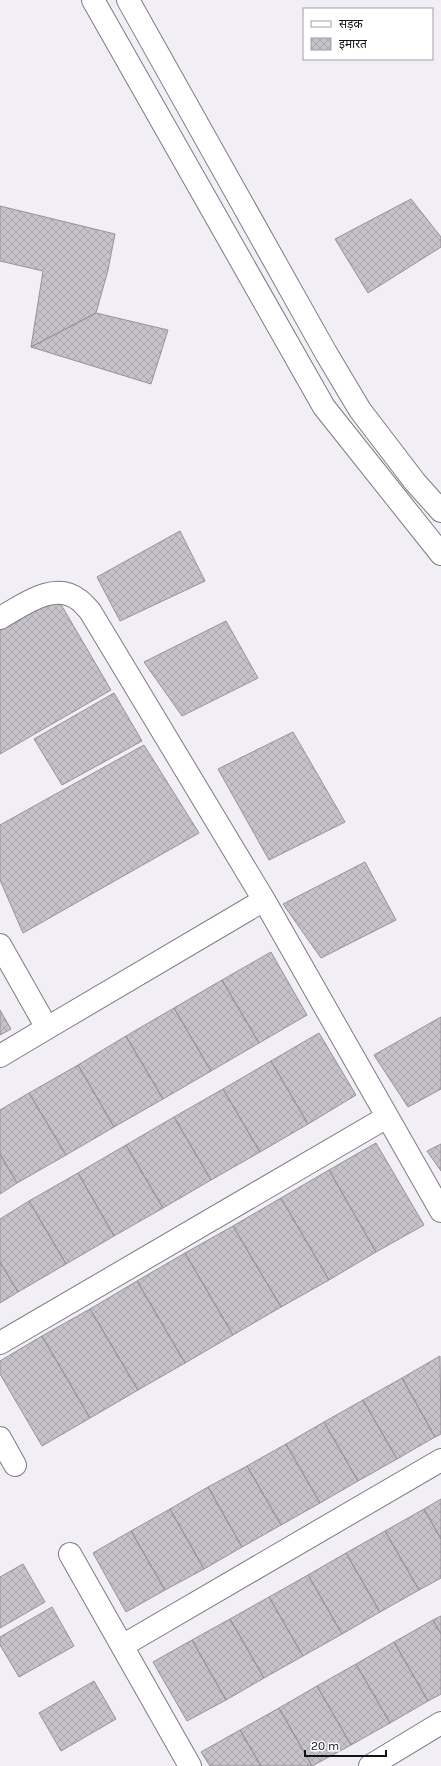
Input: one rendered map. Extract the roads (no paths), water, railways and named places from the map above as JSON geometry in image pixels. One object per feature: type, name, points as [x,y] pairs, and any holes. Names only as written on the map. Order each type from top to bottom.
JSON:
[{"type":"street","points":[[93,0],[324,407],[441,554]]},
{"type":"street","points":[[106,22],[136,2],[326,353],[360,410],[415,482],[441,511]]},
{"type":"street","points":[[0,618],[41,595],[60,592],[78,599],[90,611],[264,900],[441,1211]]},
{"type":"street","points":[[0,1056],[264,900]]},
{"type":"street","points":[[0,945],[47,1028]]},
{"type":"street","points":[[0,1342],[388,1117]]},
{"type":"street","points":[[0,1438],[15,1465]]},
{"type":"street","points":[[122,1646],[441,1460]]},
{"type":"street","points":[[70,1554],[190,1766]]},
{"type":"street","points":[[370,1766],[441,1723]]}]
